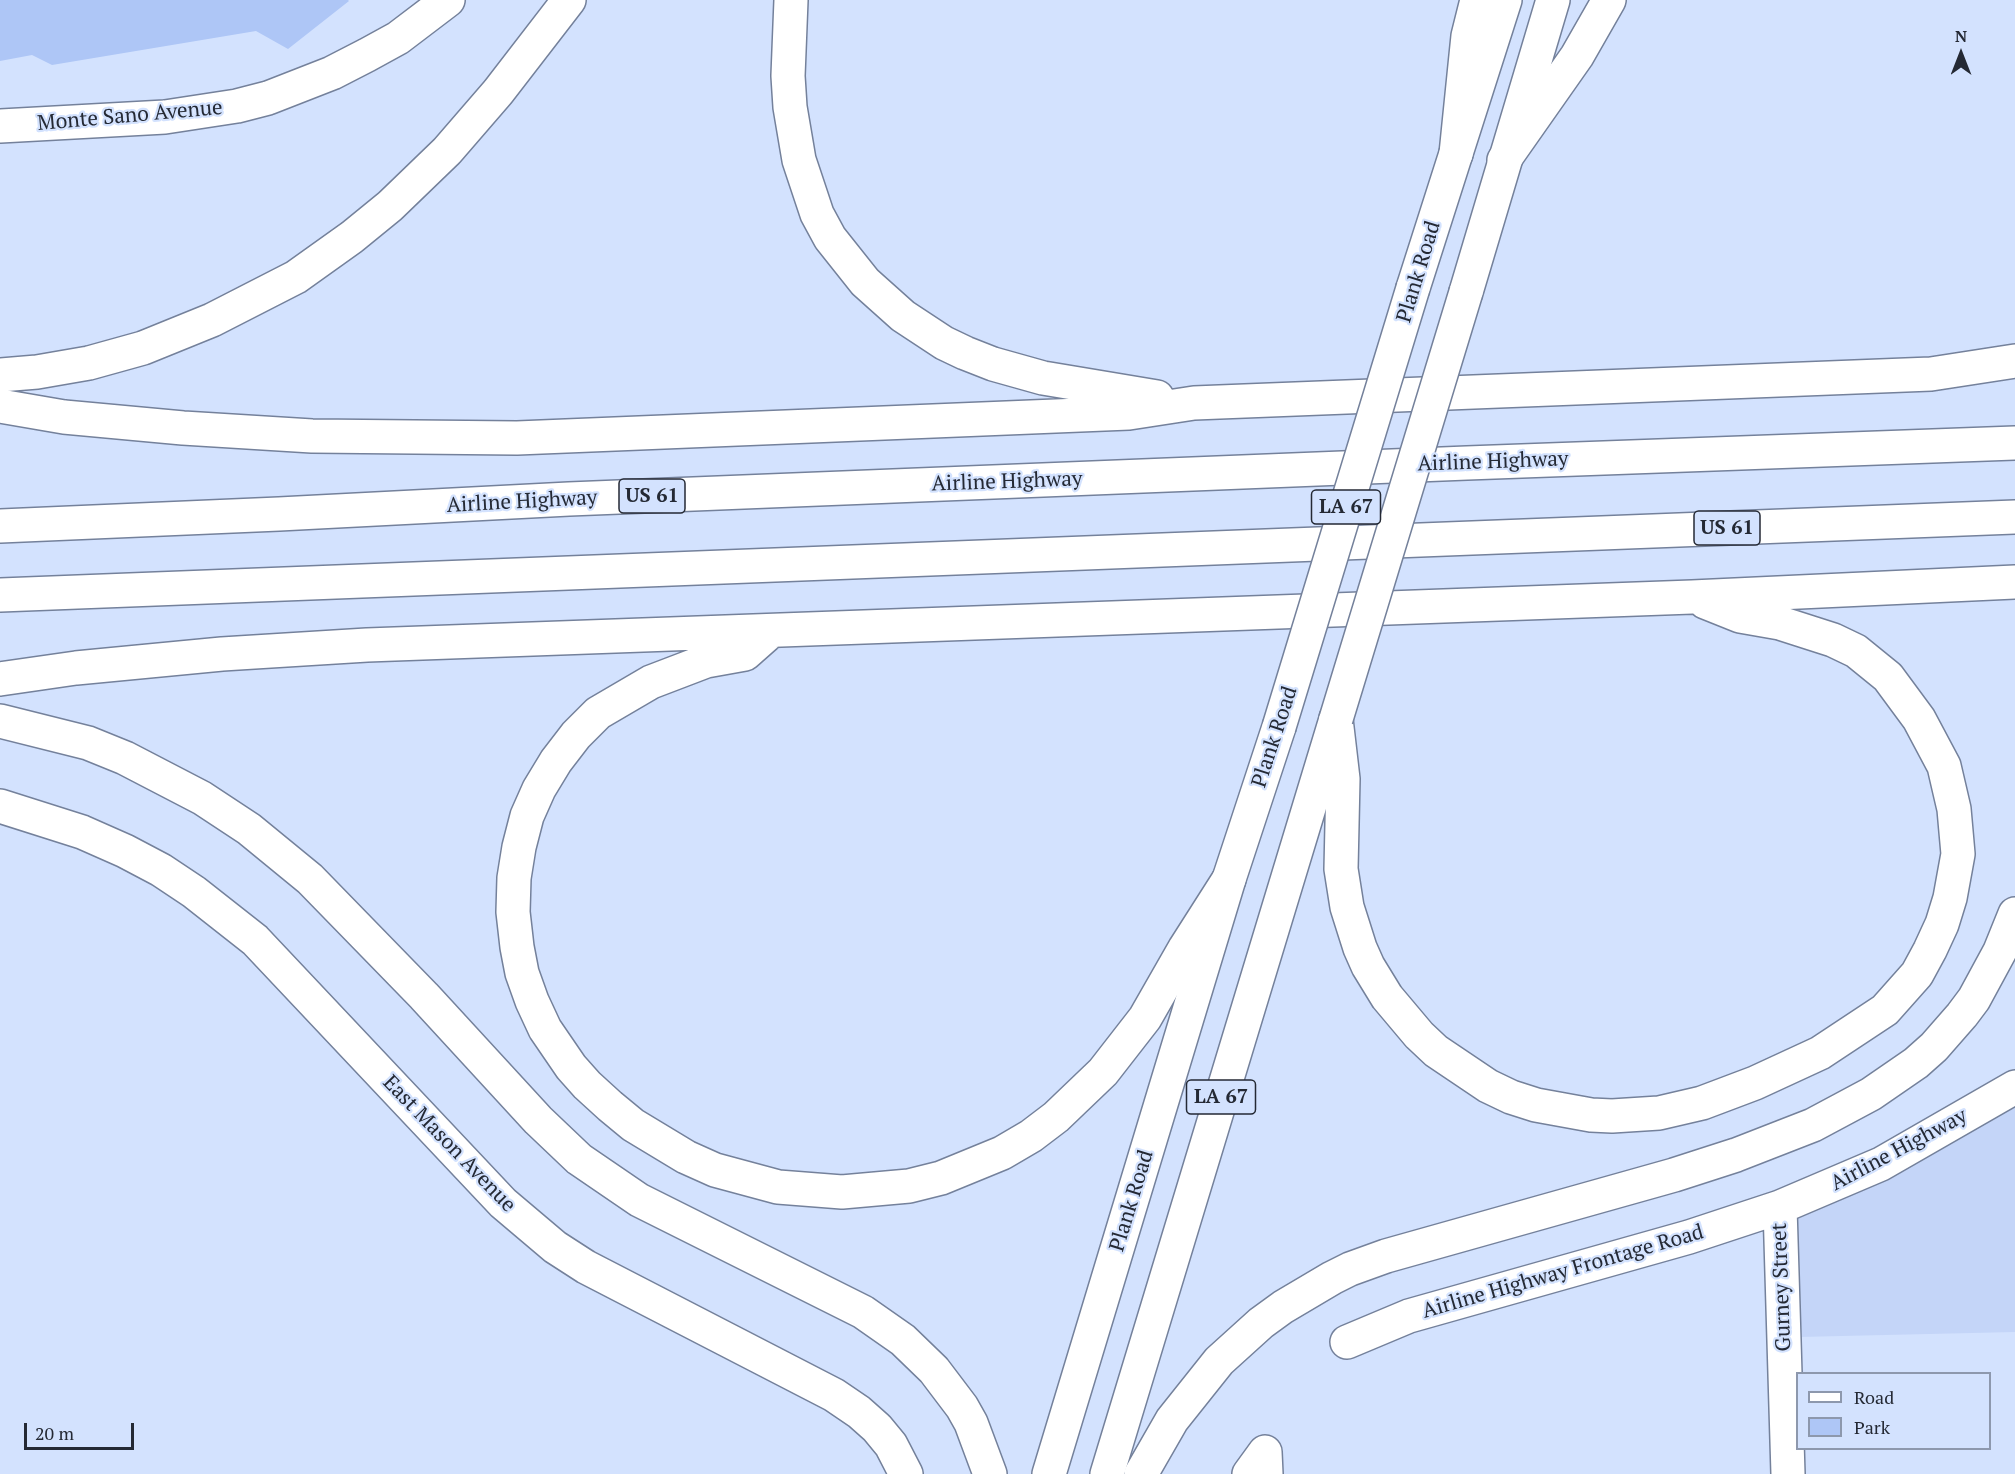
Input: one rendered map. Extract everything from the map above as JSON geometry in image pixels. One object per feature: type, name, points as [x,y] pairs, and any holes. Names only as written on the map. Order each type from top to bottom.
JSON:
[{"type":"main road","name":"Monte Sano Avenue","points":[[0,126],[165,117],[237,106],[268,98],[332,73],[367,55],[398,38],[448,0]]},
{"type":"main road","points":[[0,375],[38,372],[89,363],[143,348],[212,320],[296,277],[352,237],[390,206],[447,151],[498,92],[569,0]]},
{"type":"main road","points":[[791,0],[788,76],[790,107],[799,160],[817,214],[848,262],[865,282],[903,316],[928,333],[965,353],[993,364],[1064,383],[1194,404]]},
{"type":"main road","points":[[1456,154],[1468,36],[1478,0]]},
{"type":"main road","name":"Plank Road","points":[[1049,1474],[1229,879],[1279,727],[1413,288],[1505,0]]},
{"type":"main road","name":"LA 67","points":[[1107,1474],[1553,0]]},
{"type":"main road","points":[[1504,160],[1577,56],[1610,0]]},
{"type":"main road","points":[[0,406],[64,417],[183,428],[312,436],[471,438],[666,433],[1129,413],[1194,404],[1931,374],[2015,361]]},
{"type":"main road","points":[[1931,374],[1990,381],[2015,380]]},
{"type":"main road","name":"Airline Highway","points":[[0,526],[569,499],[2015,443]]},
{"type":"main road","name":"US 61","points":[[0,595],[2015,517]]},
{"type":"main road","points":[[0,679],[87,667],[367,645],[1692,597],[2015,582]]},
{"type":"main road","points":[[0,618],[155,589]]},
{"type":"main road","points":[[1336,719],[1343,779],[1341,869],[1347,907],[1368,966],[1387,997],[1419,1035],[1436,1051],[1488,1086],[1536,1105],[1592,1115],[1612,1116],[1659,1113],[1702,1102],[1755,1083],[1820,1053],[1885,1010],[1917,974],[1930,950],[1942,924],[1950,898],[1958,854],[1954,808],[1944,766],[1920,719],[1888,677],[1856,651],[1833,639],[1780,623],[1740,616],[1692,597]]},
{"type":"main road","points":[[771,631],[745,654],[706,661],[651,682],[598,713],[576,735],[556,761],[539,789],[527,816],[519,847],[514,878],[513,912],[517,947],[522,973],[545,1029],[571,1066],[602,1099],[633,1125],[686,1157],[715,1170],[778,1187],[843,1192],[909,1186],[941,1178],[1002,1153],[1031,1136],[1056,1117],[1103,1072],[1145,1018],[1185,948],[1229,879]]},
{"type":"main road","points":[[0,721],[88,743],[125,758],[202,798],[249,829],[309,879],[424,996],[544,1126],[579,1159],[639,1200],[863,1312],[903,1340],[934,1370],[962,1407],[971,1423],[990,1474]]},
{"type":"main road","name":"East Mason Avenue","points":[[0,806],[72,828],[125,851],[194,892],[255,940],[479,1178],[529,1226],[586,1267],[834,1395],[877,1428],[891,1445],[906,1474]]},
{"type":"main road","points":[[1141,1474],[1172,1420],[1219,1361],[1261,1323],[1332,1278],[1386,1256],[1736,1155],[1813,1125],[1871,1094],[1916,1063],[1955,1023],[1986,979],[2015,914]]},
{"type":"main road","name":"Airline Highway","points":[[1780,1208],[1881,1164],[2015,1087]]},
{"type":"main road","name":"Airline Highway Frontage Road","points":[[1347,1342],[1409,1316],[1689,1237],[1780,1208]]},
{"type":"main road","name":"Gurney Street","points":[[1780,1208],[1788,1474]]},
{"type":"main road","points":[[1249,1474],[1265,1452],[1266,1474]]},
{"type":"shaded area","points":[[2015,1101],[2015,1332],[1799,1337],[1796,1217]]},
{"type":"green space","points":[[0,0],[349,1],[288,49],[256,31],[52,65],[32,55],[0,61]]}]
